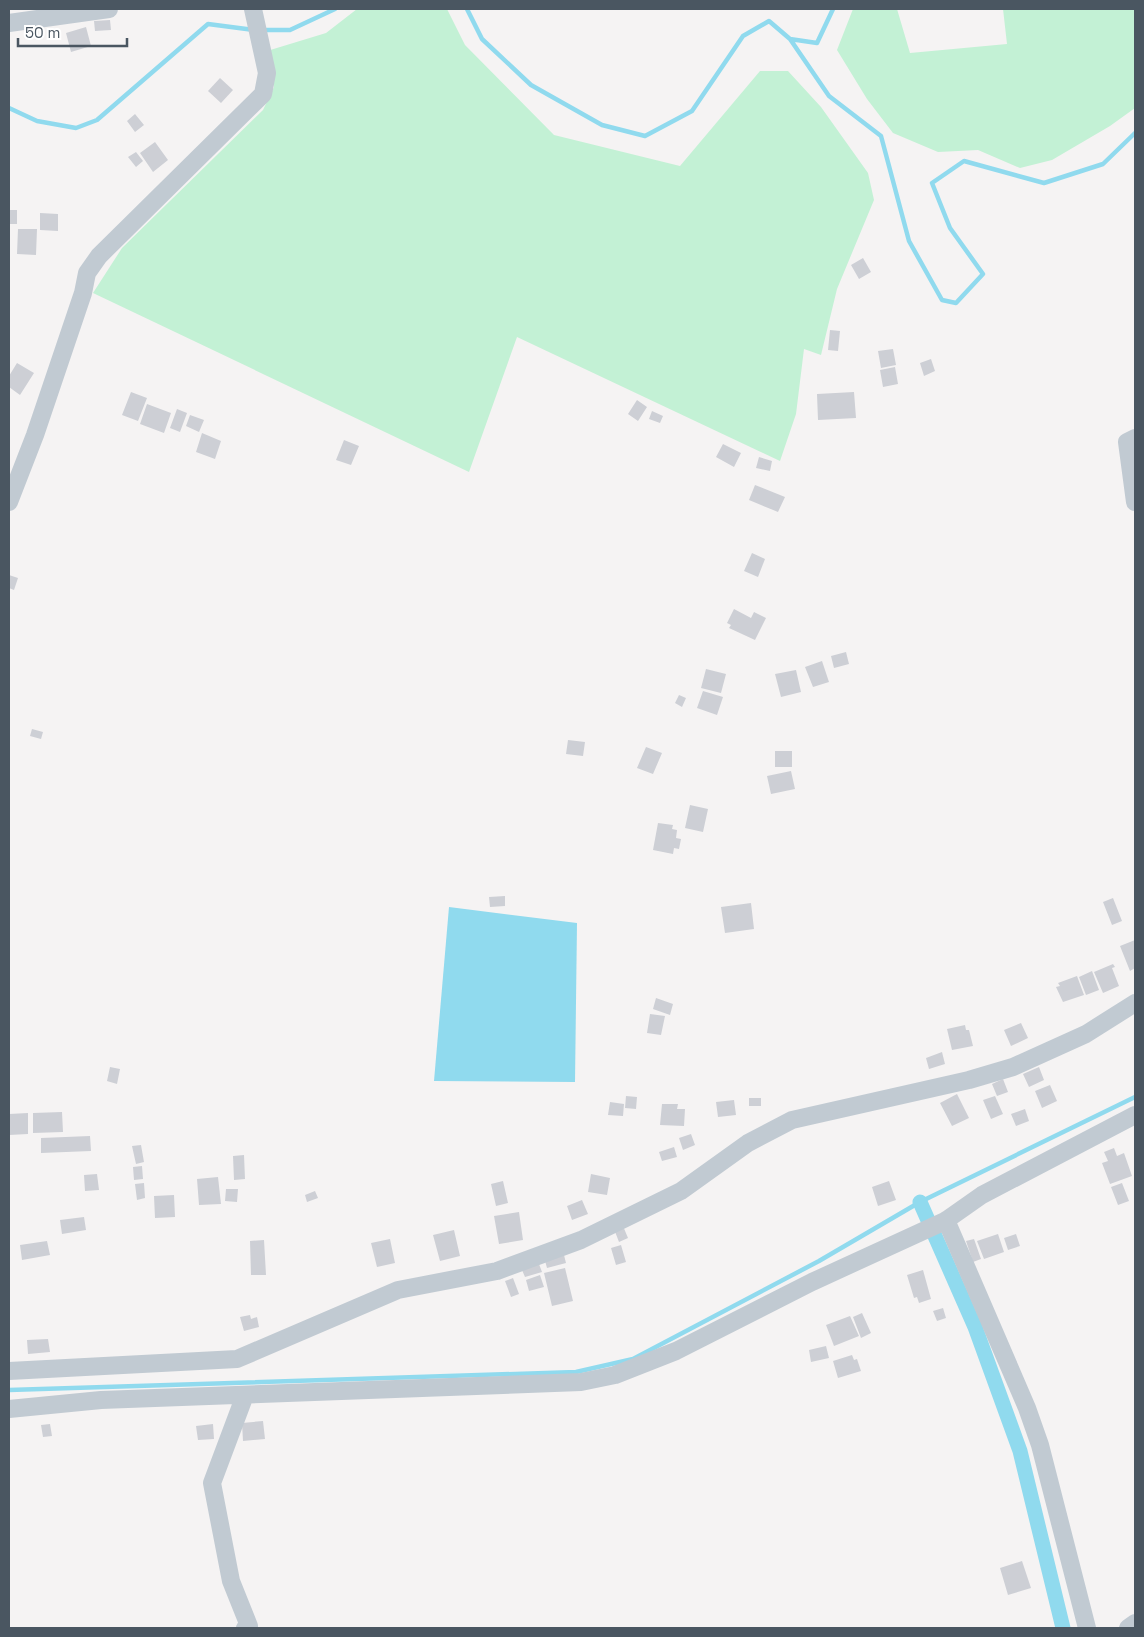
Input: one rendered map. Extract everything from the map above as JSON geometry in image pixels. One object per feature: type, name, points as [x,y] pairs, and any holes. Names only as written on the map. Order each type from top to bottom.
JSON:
[{"type":"street","points":[[9,23],[110,9]]},
{"type":"street","points":[[9,502],[35,435],[83,293],[87,272],[99,256],[263,94],[267,73],[260,50],[253,10]]},
{"type":"street","points":[[1135,438],[1127,442],[1135,502]]},
{"type":"street","points":[[9,1371],[237,1359],[398,1290],[497,1271],[581,1240],[681,1191],[748,1142],[792,1120],[969,1080],[1013,1067],[1086,1034],[1135,1003]]},
{"type":"street","points":[[9,1408],[102,1400],[581,1382],[615,1375],[676,1351],[812,1282],[946,1220],[982,1195],[1135,1115]]},
{"type":"street","points":[[946,1220],[1027,1408],[1040,1445],[1088,1628]]},
{"type":"street","points":[[245,1395],[212,1483],[231,1581],[249,1626],[245,1628]]},
{"type":"street","points":[[1128,1628],[1135,1623]]},
{"type":"green space","points":[[357,9],[447,9],[465,45],[554,135],[680,166],[760,71],[788,71],[821,107],[868,173],[874,200],[837,289],[821,355],[804,349],[796,414],[780,461],[517,337],[469,472],[93,293],[122,248],[263,110],[274,87],[267,51],[326,33]]},
{"type":"green space","points":[[853,9],[897,9],[910,53],[1007,44],[1003,9],[1135,9],[1135,108],[1110,126],[1052,160],[1020,168],[978,150],[938,152],[893,133],[867,99],[837,50]]},
{"type":"water","points":[[449,907],[577,923],[575,1082],[434,1081]]},
{"type":"building","points":[[110,20],[111,30],[95,31],[94,21]]},
{"type":"building","points":[[86,27],[91,46],[71,52],[66,33]]},
{"type":"building","points":[[220,78],[233,90],[221,103],[208,91]]},
{"type":"building","points":[[135,114],[144,125],[135,132],[127,121]]},
{"type":"building","points":[[155,142],[168,160],[153,172],[140,153]]},
{"type":"building","points":[[136,152],[143,161],[136,167],[128,157]]},
{"type":"building","points":[[9,210],[17,210],[17,224],[9,224]]},
{"type":"building","points":[[40,213],[58,214],[58,231],[40,230]]},
{"type":"building","points":[[18,229],[37,229],[36,255],[17,254]]},
{"type":"building","points":[[863,258],[871,272],[859,279],[851,265]]},
{"type":"building","points":[[830,330],[840,331],[838,351],[828,350]]},
{"type":"building","points":[[893,349],[896,365],[881,368],[878,351]]},
{"type":"building","points":[[931,359],[935,371],[924,376],[920,363]]},
{"type":"building","points":[[17,363],[34,373],[20,395],[9,387],[9,376]]},
{"type":"building","points":[[895,367],[898,384],[883,387],[880,370]]},
{"type":"building","points":[[131,392],[147,398],[138,421],[122,415]]},
{"type":"building","points":[[854,392],[856,418],[818,420],[817,394]]},
{"type":"building","points":[[637,400],[647,407],[638,421],[628,414]]},
{"type":"building","points":[[147,404],[171,413],[164,433],[140,424]]},
{"type":"building","points":[[177,409],[187,413],[180,432],[170,428]]},
{"type":"building","points":[[652,411],[663,416],[660,423],[649,419]]},
{"type":"building","points":[[190,415],[204,420],[199,432],[186,426]]},
{"type":"building","points":[[202,433],[221,441],[215,459],[196,452]]},
{"type":"building","points":[[344,440],[359,446],[351,465],[336,460]]},
{"type":"building","points":[[723,444],[741,453],[734,467],[716,457]]},
{"type":"building","points":[[759,457],[772,461],[770,471],[756,468]]},
{"type":"building","points":[[755,485],[785,497],[778,512],[749,500]]},
{"type":"building","points":[[752,553],[765,559],[758,577],[744,571]]},
{"type":"building","points":[[9,575],[18,578],[14,590],[9,588]]},
{"type":"building","points":[[734,609],[751,618],[754,612],[766,618],[755,640],[729,628],[731,625],[727,623]]},
{"type":"building","points":[[846,652],[849,664],[834,668],[831,656]]},
{"type":"building","points":[[822,661],[829,682],[813,687],[805,667]]},
{"type":"building","points":[[706,669],[726,674],[721,693],[701,688]]},
{"type":"building","points":[[796,670],[801,692],[781,697],[775,674]]},
{"type":"building","points":[[703,691],[723,697],[717,715],[697,708]]},
{"type":"building","points":[[679,695],[686,698],[682,707],[675,703]]},
{"type":"building","points":[[32,729],[43,732],[41,739],[30,736]]},
{"type":"building","points":[[568,740],[585,742],[583,756],[566,754]]},
{"type":"building","points":[[646,747],[662,753],[653,774],[637,768]]},
{"type":"building","points":[[775,751],[792,751],[792,767],[775,767]]},
{"type":"building","points":[[791,771],[795,789],[771,794],[767,776]]},
{"type":"building","points":[[690,805],[708,809],[703,832],[685,828]]},
{"type":"building","points":[[658,823],[673,825],[672,829],[677,830],[676,838],[681,839],[679,849],[674,848],[673,854],[653,850]]},
{"type":"building","points":[[505,896],[505,906],[490,907],[489,897]]},
{"type":"building","points":[[1113,898],[1122,921],[1112,925],[1103,902]]},
{"type":"building","points":[[751,903],[754,929],[725,933],[721,907]]},
{"type":"building","points":[[1135,940],[1135,968],[1130,971],[1120,946]]},
{"type":"building","points":[[1113,964],[1115,967],[1112,968],[1119,986],[1103,993],[1094,972]]},
{"type":"building","points":[[1092,971],[1099,990],[1086,995],[1079,977]]},
{"type":"building","points":[[1077,976],[1084,995],[1063,1002],[1056,987],[1060,986],[1058,983]]},
{"type":"building","points":[[656,998],[673,1004],[670,1015],[653,1009]]},
{"type":"building","points":[[650,1014],[665,1016],[661,1035],[647,1033]]},
{"type":"building","points":[[1021,1023],[1028,1038],[1011,1046],[1004,1030]]},
{"type":"building","points":[[965,1025],[966,1030],[969,1030],[973,1046],[952,1050],[947,1029]]},
{"type":"building","points":[[942,1052],[945,1064],[929,1069],[926,1058]]},
{"type":"building","points":[[110,1067],[120,1069],[117,1084],[107,1081]]},
{"type":"building","points":[[1039,1067],[1044,1080],[1029,1087],[1023,1074]]},
{"type":"building","points":[[1003,1079],[1008,1092],[997,1096],[992,1084]]},
{"type":"building","points":[[1050,1085],[1057,1101],[1042,1108],[1035,1091]]},
{"type":"building","points":[[957,1094],[969,1118],[952,1126],[940,1103]]},
{"type":"building","points":[[626,1096],[637,1097],[636,1109],[625,1108]]},
{"type":"building","points":[[995,1096],[1003,1114],[991,1119],[983,1100]]},
{"type":"building","points":[[749,1098],[761,1098],[761,1106],[749,1106]]},
{"type":"building","points":[[734,1100],[736,1115],[718,1117],[716,1102]]},
{"type":"building","points":[[610,1102],[624,1104],[623,1116],[608,1115]]},
{"type":"building","points":[[662,1104],[678,1104],[677,1109],[685,1109],[684,1126],[660,1125]]},
{"type":"building","points":[[1025,1109],[1029,1121],[1016,1126],[1011,1114]]},
{"type":"building","points":[[62,1112],[63,1132],[33,1133],[33,1113]]},
{"type":"building","points":[[28,1113],[28,1134],[9,1135],[9,1114]]},
{"type":"building","points":[[691,1134],[695,1145],[683,1150],[679,1138]]},
{"type":"building","points":[[90,1136],[91,1151],[41,1153],[41,1138]]},
{"type":"building","points":[[141,1145],[144,1162],[136,1164],[132,1146]]},
{"type":"building","points":[[674,1147],[677,1157],[662,1161],[659,1152]]},
{"type":"building","points":[[1114,1148],[1117,1156],[1124,1153],[1132,1176],[1110,1184],[1102,1163],[1108,1161],[1104,1152]]},
{"type":"building","points":[[244,1155],[245,1179],[234,1180],[233,1156]]},
{"type":"building","points":[[142,1166],[143,1179],[134,1180],[133,1167]]},
{"type":"building","points":[[97,1174],[99,1190],[85,1191],[84,1175]]},
{"type":"building","points":[[591,1174],[610,1178],[607,1195],[588,1192]]},
{"type":"building","points":[[218,1177],[221,1204],[199,1205],[197,1179]]},
{"type":"building","points":[[503,1181],[508,1203],[496,1206],[491,1184]]},
{"type":"building","points":[[889,1181],[896,1200],[878,1206],[872,1187]]},
{"type":"building","points":[[144,1183],[145,1198],[137,1200],[135,1184]]},
{"type":"building","points":[[1122,1183],[1129,1201],[1118,1205],[1111,1187]]},
{"type":"building","points":[[226,1189],[238,1189],[237,1202],[225,1201]]},
{"type":"building","points":[[315,1191],[318,1198],[307,1202],[305,1195]]},
{"type":"building","points":[[174,1195],[175,1217],[155,1218],[154,1196]]},
{"type":"building","points":[[582,1200],[588,1214],[572,1220],[567,1206]]},
{"type":"building","points":[[519,1212],[523,1240],[499,1244],[494,1216]]},
{"type":"building","points":[[84,1217],[86,1230],[62,1234],[60,1220]]},
{"type":"building","points":[[623,1226],[628,1238],[619,1242],[614,1229]]},
{"type":"building","points":[[454,1230],[460,1256],[440,1261],[433,1235]]},
{"type":"building","points":[[998,1234],[1004,1252],[984,1259],[977,1241]]},
{"type":"building","points":[[1016,1234],[1020,1246],[1008,1250],[1004,1238]]},
{"type":"building","points":[[390,1239],[395,1263],[377,1267],[371,1243]]},
{"type":"building","points":[[974,1239],[981,1259],[973,1262],[966,1241]]},
{"type":"building","points":[[264,1240],[266,1275],[251,1275],[250,1241]]},
{"type":"building","points":[[47,1241],[50,1255],[22,1260],[20,1245]]},
{"type":"building","points":[[621,1245],[626,1262],[616,1265],[611,1248]]},
{"type":"building","points":[[563,1251],[566,1263],[547,1268],[544,1257]]},
{"type":"building","points":[[539,1264],[542,1272],[525,1277],[522,1270]]},
{"type":"building","points":[[565,1268],[573,1301],[552,1306],[544,1273]]},
{"type":"building","points":[[923,1270],[931,1299],[919,1303],[917,1297],[914,1298],[907,1275]]},
{"type":"building","points":[[540,1275],[544,1287],[529,1291],[526,1280]]},
{"type":"building","points":[[513,1278],[519,1294],[511,1297],[505,1281]]},
{"type":"building","points":[[943,1308],[946,1318],[937,1321],[933,1311]]},
{"type":"building","points":[[862,1313],[871,1333],[861,1338],[853,1317]]},
{"type":"building","points":[[250,1315],[251,1319],[257,1317],[259,1327],[244,1331],[240,1317]]},
{"type":"building","points":[[850,1316],[859,1336],[834,1346],[826,1325]]},
{"type":"building","points":[[48,1339],[50,1352],[28,1354],[27,1340]]},
{"type":"building","points":[[826,1346],[829,1358],[811,1362],[809,1350]]},
{"type":"building","points":[[852,1355],[854,1360],[857,1359],[861,1371],[838,1378],[833,1361]]},
{"type":"building","points":[[263,1421],[265,1439],[243,1441],[242,1423]]},
{"type":"building","points":[[50,1424],[52,1436],[43,1437],[41,1425]]},
{"type":"building","points":[[213,1424],[214,1439],[198,1440],[196,1426]]},
{"type":"building","points":[[1022,1561],[1031,1588],[1008,1595],[1000,1568]]},
{"type":"waterway","points":[[262,30],[290,30],[335,9]]},
{"type":"waterway","points":[[467,9],[482,39],[531,85],[602,125],[645,136],[692,111],[743,36],[769,21],[790,39],[829,96],[881,136],[909,241],[942,300],[956,303],[983,274],[950,228],[932,183],[964,161],[1044,183],[1103,164],[1135,133]]},
{"type":"waterway","points":[[790,39],[817,43],[833,9]]},
{"type":"waterway","points":[[9,108],[37,121],[76,128],[97,120],[208,24],[254,30]]},
{"type":"waterway","points":[[9,1390],[576,1372],[633,1359],[819,1261],[920,1202],[1135,1097]]},
{"type":"waterway","points":[[920,1202],[975,1327],[1020,1451],[1063,1628]]}]
